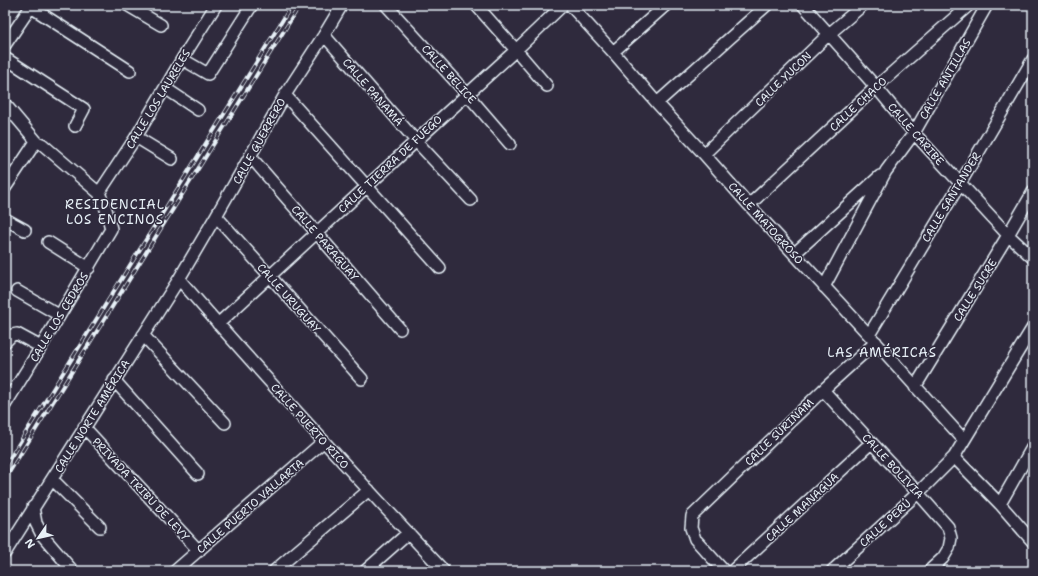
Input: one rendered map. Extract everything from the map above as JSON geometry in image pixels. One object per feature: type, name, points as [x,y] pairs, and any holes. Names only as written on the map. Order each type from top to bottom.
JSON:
[{"type":"street","points":[[127,5],[161,25]]},
{"type":"street","name":"CALLE LOS LAURELES","points":[[99,193],[136,137],[216,5]]},
{"type":"street","points":[[182,59],[208,74],[252,5]]},
{"type":"street","name":"CALLE GUERRERO","points":[[179,279],[285,95],[342,5]]},
{"type":"street","name":"CALLE BELICE","points":[[386,5],[510,144]]},
{"type":"street","points":[[476,5],[547,86]]},
{"type":"street","name":"CALLE TIERRA DE FUEGO","points":[[218,324],[563,5]]},
{"type":"street","name":"CALLE MATOGROSO","points":[[570,5],[749,206],[872,338],[964,440]]},
{"type":"street","points":[[613,52],[666,5]]},
{"type":"street","points":[[657,103],[767,5]]},
{"type":"street","name":"CALLE CARIBE","points":[[804,5],[960,184],[1008,235],[1033,258]]},
{"type":"street","name":"CALLE YUCON","points":[[704,154],[829,34],[862,5]]},
{"type":"street","name":"CALLE CHACO","points":[[749,206],[876,87],[968,5]]},
{"type":"street","name":"CALLE ANTILLAS","points":[[824,287],[886,171],[914,133],[987,5]]},
{"type":"street","points":[[5,45],[31,6],[130,71]]},
{"type":"street","name":"CALLE PANAMÁ","points":[[324,35],[416,141],[471,200]]},
{"type":"street","points":[[5,58],[84,109],[75,126]]},
{"type":"street","name":"CALLE SANTANDER","points":[[872,338],[1033,59]]},
{"type":"street","points":[[165,88],[198,110]]},
{"type":"street","points":[[285,95],[440,268]]},
{"type":"street","points":[[5,104],[35,144]]},
{"type":"street","points":[[136,137],[172,159]]},
{"type":"street","points":[[5,188],[35,144]]},
{"type":"street","points":[[35,144],[42,144],[99,193]]},
{"type":"street","name":"CALLE PARAGUAY","points":[[250,156],[400,329]]},
{"type":"street","name":"CALLE ANTILLAS","points":[[794,254],[886,171]]},
{"type":"street","name":"CALLE SUCRE","points":[[915,387],[1033,192]]},
{"type":"street","name":"CALLE LOS CEDROS","points":[[7,397],[41,347],[111,228],[99,193]]},
{"type":"street","name":"CALLE URUGUAY","points":[[216,216],[362,379]]},
{"type":"street","points":[[5,219],[25,230]]},
{"type":"street","points":[[48,242],[88,268]]},
{"type":"street","name":"CALLE PUERTO RICO","points":[[179,279],[218,324],[443,571]]},
{"type":"street","name":"CALLE NORTE AMÉRICA","points":[[5,553],[179,279]]},
{"type":"street","points":[[17,291],[59,315]]},
{"type":"street","name":"CALLE PERÚ","points":[[832,571],[918,493],[954,457],[1033,327]]},
{"type":"street","points":[[5,342],[12,335],[17,334],[41,347]]},
{"type":"street","points":[[143,335],[225,423]]},
{"type":"street","name":"CALLE SURINAM","points":[[724,571],[696,539],[691,528],[692,516],[823,390],[872,338]]},
{"type":"street","points":[[114,380],[198,474]]},
{"type":"street","name":"CALLE BOLIVIA","points":[[823,390],[948,527],[950,538],[949,548],[943,558],[929,571]]},
{"type":"street","name":"PRIVADA TRIBU DE LEVY","points":[[84,428],[199,551]]},
{"type":"street","name":"CALLE PUERTO VALLARTA","points":[[175,571],[324,441]]},
{"type":"street","name":"CALLE MANAGUA","points":[[732,571],[871,442]]},
{"type":"street","points":[[1000,504],[1033,446]]},
{"type":"street","points":[[954,457],[1000,504],[1033,542]]},
{"type":"street","points":[[52,479],[100,527]]},
{"type":"street","points":[[274,571],[369,490]]},
{"type":"street","points":[[33,508],[36,523],[42,535],[72,570]]},
{"type":"street","points":[[365,571],[408,533]]},
{"type":"railway","points":[[5,466],[292,5]]},
{"type":"railway","points":[[5,479],[300,5]]},
{"type":"district","name":"RESIDENCIAL LOS ENCINOS","points":[[115,212]]},
{"type":"district","name":"LAS AMÉRICAS","points":[[882,352]]}]
